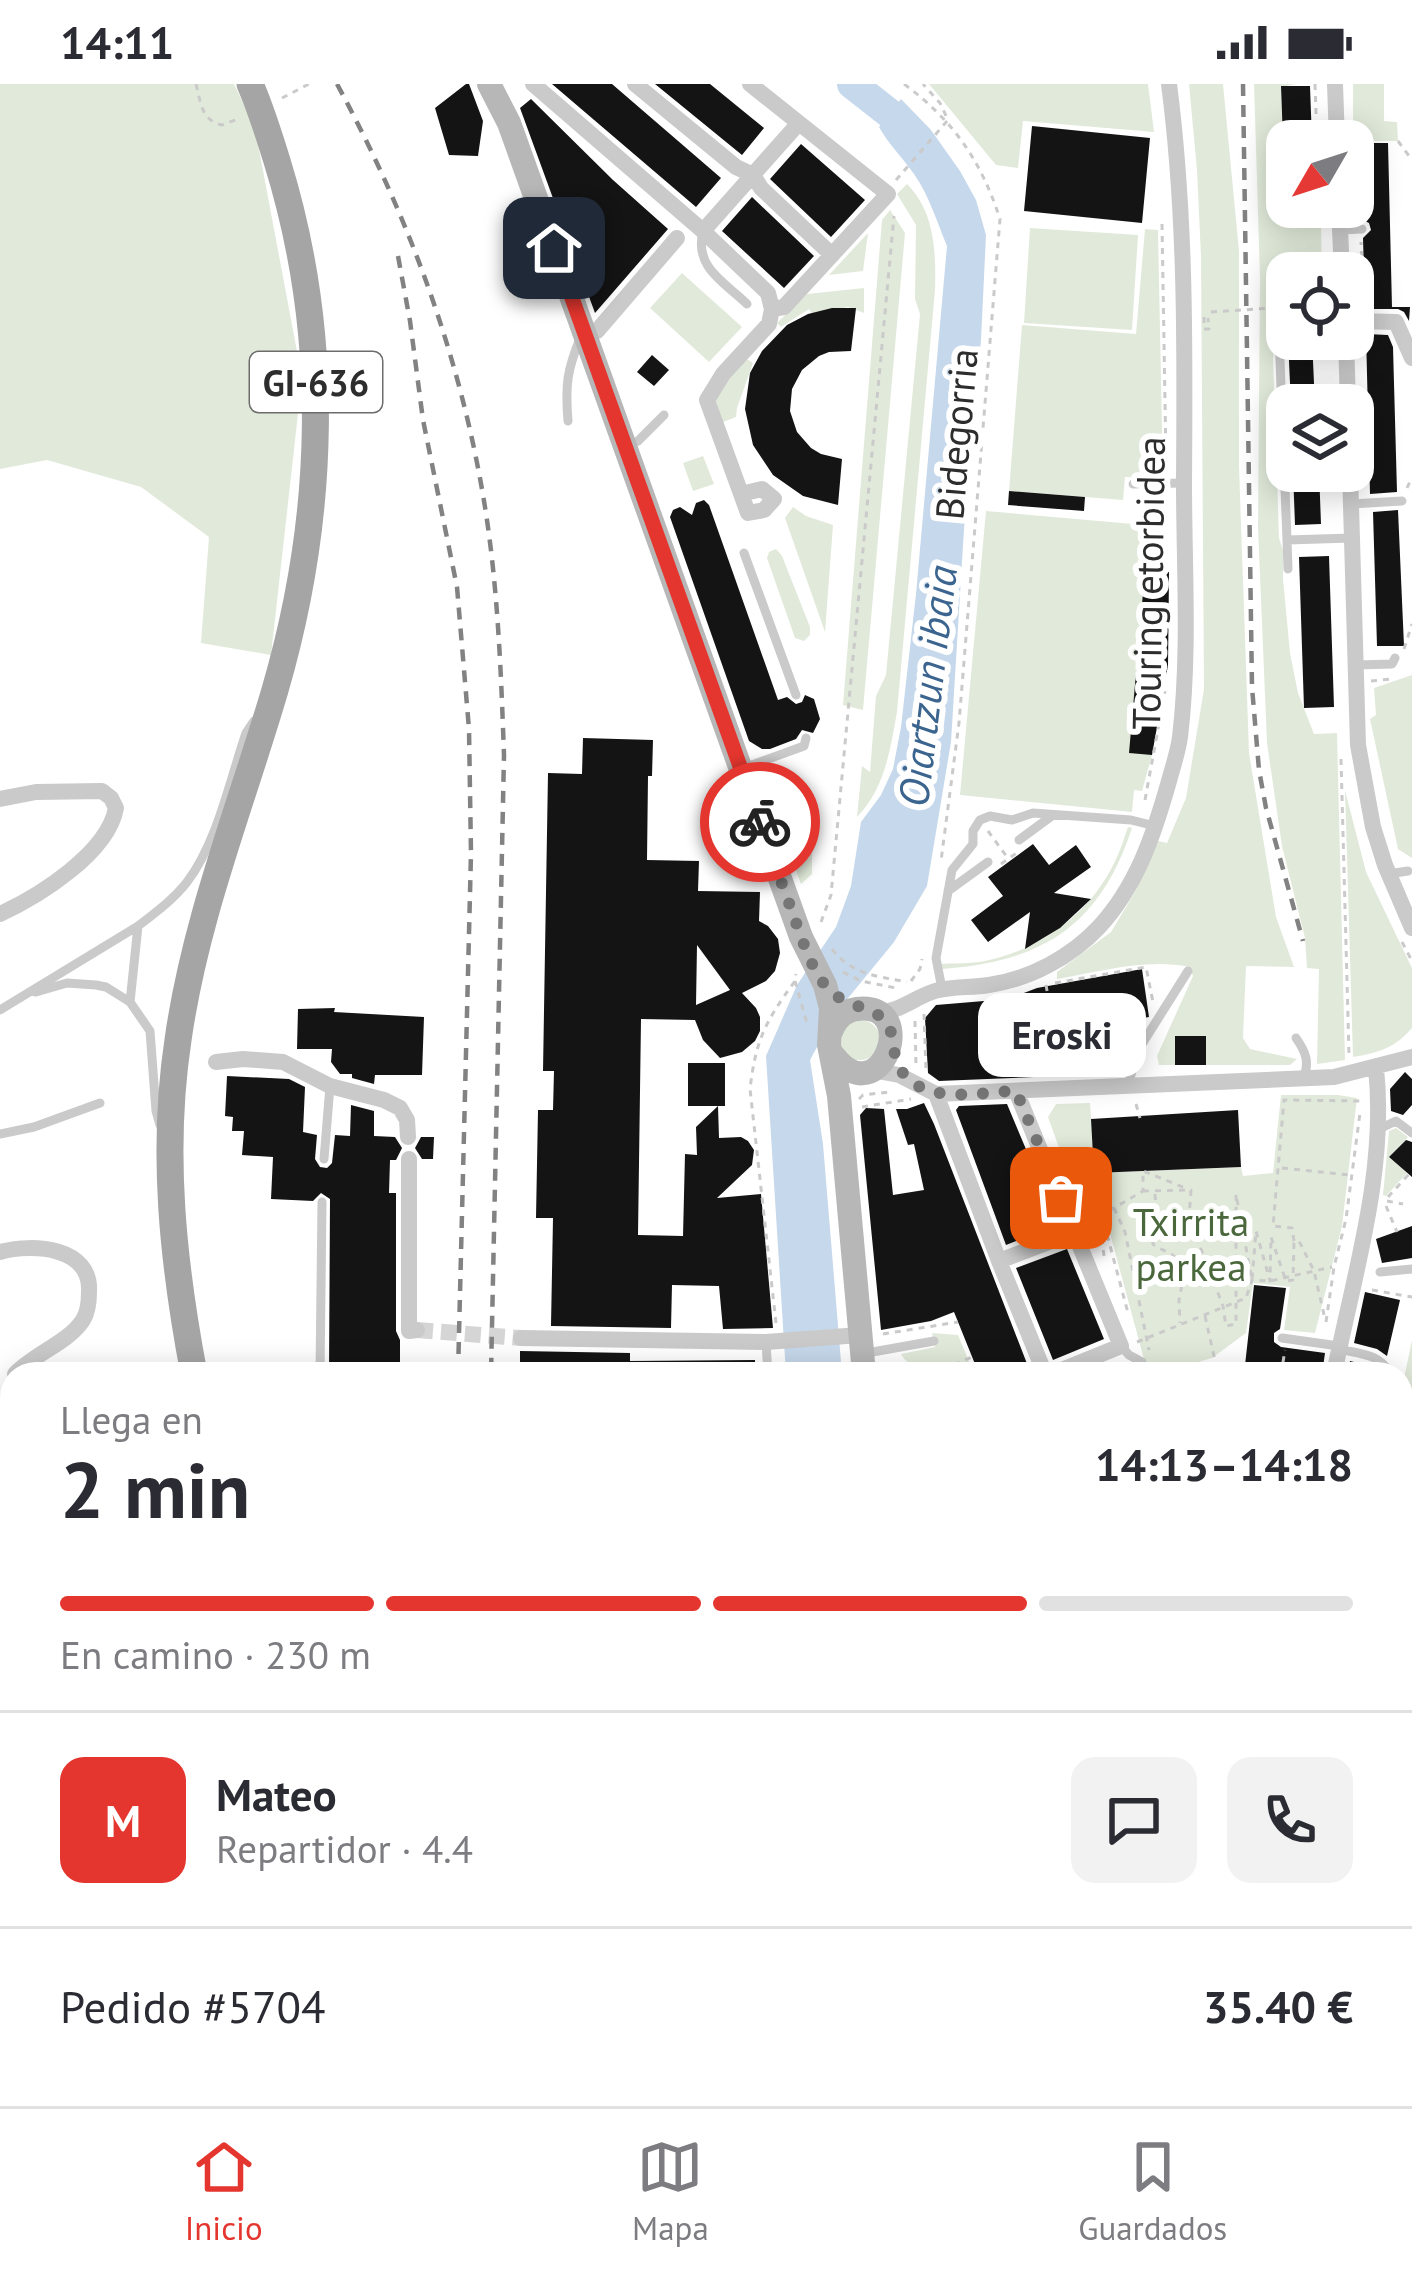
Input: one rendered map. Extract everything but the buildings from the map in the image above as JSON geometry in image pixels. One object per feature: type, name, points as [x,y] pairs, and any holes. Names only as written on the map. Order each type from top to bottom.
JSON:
[{"type":"main road","name":"GI-636","points":[[192,1362],[177,1273],[169,1156],[178,1040],[192,963],[296,612],[314,499],[316,379],[305,277],[289,201],[250,84]]},
{"type":"main road","points":[[489,84],[509,123],[590,331],[625,447],[741,769],[841,999],[886,1023],[892,1040],[883,1063],[865,1071],[847,1090],[864,1350]]},
{"type":"main road","points":[[831,976],[824,1042],[848,1112]]},
{"type":"main road","points":[[824,1042],[843,1014],[868,1011]]},
{"type":"main road","points":[[824,1042],[841,1065],[865,1071]]},
{"type":"street","points":[[533,84],[704,231],[768,293],[769,324],[723,374],[707,400],[741,494]]},
{"type":"street","points":[[635,84],[753,175],[832,255]]},
{"type":"street","points":[[750,84],[798,124],[891,188],[784,307],[772,309]]},
{"type":"street","name":"Touring etorbidea","points":[[868,1011],[917,1008],[920,997],[940,982],[988,986],[1035,978],[1098,928],[1133,881],[1148,824],[1180,741],[1185,654],[1175,483],[1180,221],[1169,84]]},
{"type":"street","points":[[1335,84],[1336,120]]},
{"type":"street","points":[[704,231],[798,124]]},
{"type":"street","points":[[1340,230],[1341,252]]},
{"type":"street","points":[[590,331],[676,238]]},
{"type":"street","points":[[1374,321],[1396,322],[1412,358]]},
{"type":"street","points":[[1351,492],[1358,745],[1373,827],[1412,928]]},
{"type":"street","points":[[0,799],[36,792],[102,791],[116,808],[95,847],[38,894],[0,914]]},
{"type":"street","points":[[914,1081],[897,1063],[892,1040],[899,1019],[917,1008]]},
{"type":"street","points":[[865,1071],[890,1072],[936,1094],[1131,1092],[1334,1077],[1412,1058]]},
{"type":"street","points":[[216,1062],[283,1062],[330,1086],[384,1100],[400,1108],[408,1136]]},
{"type":"street","points":[[1336,1362],[1366,1229],[1378,1129],[1376,1068]]},
{"type":"street","points":[[1016,1091],[1128,1344],[1081,1362]]},
{"type":"street","points":[[936,1094],[999,1262],[1044,1362]]},
{"type":"street","points":[[409,1160],[409,1330],[417,1330]]},
{"type":"street","points":[[999,1262],[1075,1232]]},
{"type":"street","points":[[0,1252],[22,1248],[65,1253],[87,1271],[88,1309],[82,1321],[28,1362]]},
{"type":"street","points":[[521,1338],[772,1342],[864,1350]]},
{"type":"lane","points":[[1340,230],[1362,229]]},
{"type":"lane","points":[[704,231],[699,248],[704,263],[747,304]]},
{"type":"lane","points":[[568,422],[568,368],[590,331]]},
{"type":"lane","points":[[1280,360],[1288,569]]},
{"type":"lane","points":[[625,447],[638,442],[664,415]]},
{"type":"lane","points":[[1133,484],[1175,483]]},
{"type":"lane","points":[[1351,504],[1402,501]]},
{"type":"lane","points":[[1287,540],[1352,538]]},
{"type":"lane","points":[[744,553],[796,695]]},
{"type":"lane","points":[[1356,665],[1391,664],[1398,657]]},
{"type":"lane","points":[[0,1010],[138,926],[188,881],[222,808],[246,734],[276,686]]},
{"type":"lane","points":[[741,769],[804,746],[806,738]]},
{"type":"lane","points":[[940,982],[936,958],[952,870],[973,844],[973,831],[980,820],[990,816],[1012,820],[1033,813],[1148,824]]},
{"type":"lane","points":[[1021,844],[1053,814]]},
{"type":"lane","points":[[948,890],[990,866]]},
{"type":"lane","points":[[1388,874],[1408,871]]},
{"type":"lane","points":[[130,1002],[138,926]]},
{"type":"lane","points":[[1131,1092],[1144,1034],[1188,971]]},
{"type":"lane","points":[[20,998],[68,983],[106,987],[130,1002],[150,1031],[156,1111],[169,1156]]},
{"type":"lane","points":[[1055,1036],[1102,1028],[1144,1034]]},
{"type":"lane","points":[[1296,1037],[1308,1066],[1303,1079]]},
{"type":"lane","points":[[324,1159],[330,1086]]},
{"type":"lane","points":[[0,1134],[100,1103]]},
{"type":"lane","points":[[1378,1129],[1396,1121],[1412,1133]]},
{"type":"lane","points":[[320,1362],[322,1202]]},
{"type":"lane","points":[[1380,1272],[1412,1269]]},
{"type":"lane","points":[[864,1350],[934,1341]]},
{"type":"lane","points":[[770,1362],[772,1342]]},
{"type":"lane","points":[[1284,1343],[1339,1347],[1384,1362]]},
{"type":"lane","points":[[1128,1344],[1130,1355],[1147,1359]]},
{"type":"path","points":[[196,84],[206,118],[223,125],[245,116]]},
{"type":"path","name":"Bidegorria","points":[[904,84],[946,123],[989,186],[1000,219],[963,681],[941,862]]},
{"type":"path","points":[[923,84],[940,103],[946,123],[891,188],[894,212],[831,895],[815,934],[842,963],[902,992],[920,969],[925,947]]},
{"type":"path","points":[[1315,84],[1316,120]]},
{"type":"path","points":[[281,98],[308,85]]},
{"type":"path","points":[[1397,141],[1412,160]]},
{"type":"path","points":[[1162,217],[1175,483]]},
{"type":"path","points":[[1208,316],[1266,309]]},
{"type":"path","points":[[1398,657],[1412,623]]},
{"type":"path","points":[[1368,682],[1391,679],[1398,673]]},
{"type":"path","points":[[1148,824],[1166,686]]},
{"type":"path","points":[[1341,747],[1349,1064]]},
{"type":"path","points":[[992,838],[1008,859]]},
{"type":"path","points":[[990,866],[1008,859],[1021,844]]},
{"type":"path","points":[[1055,1036],[1046,984],[1146,967],[1154,1012],[1144,1034]]},
{"type":"path","points":[[772,1342],[750,1088],[754,1054],[768,1016],[795,981],[797,970]]},
{"type":"path","points":[[831,976],[914,987],[940,982]]},
{"type":"path","points":[[795,981],[824,1042]]},
{"type":"path","points":[[848,1112],[908,1101],[922,1018],[917,1008]]},
{"type":"path","points":[[914,1081],[917,1008]]},
{"type":"path","points":[[1270,1281],[1271,1237],[1286,1281],[1334,1267],[1346,1219],[1361,1101],[1357,1091]]},
{"type":"path","points":[[1131,1092],[1140,1118]]},
{"type":"path","points":[[1294,1277],[1292,1228],[1274,1226],[1284,1100],[1361,1101]]},
{"type":"path","points":[[1279,1168],[1351,1176]]},
{"type":"path","points":[[1143,1191],[1143,1171],[1191,1190]]},
{"type":"path","points":[[1383,1200],[1409,1174]]},
{"type":"path","points":[[1104,1258],[1098,1220],[1086,1225],[1085,1220],[1143,1191],[1191,1190]]},
{"type":"path","points":[[1191,1190],[1189,1218],[1223,1306],[1226,1326],[1236,1324],[1236,1194],[1252,1280]]},
{"type":"path","points":[[1155,1191],[1153,1244],[1181,1264],[1185,1280],[1180,1324]]},
{"type":"path","points":[[1383,1200],[1402,1204]]},
{"type":"path","points":[[1383,1200],[1397,1232]]},
{"type":"path","points":[[1114,1208],[1126,1232],[1147,1359]]},
{"type":"path","points":[[1100,1225],[1104,1223],[1130,1325]]},
{"type":"path","points":[[1128,1344],[1246,1298],[1256,1231],[1270,1281]]},
{"type":"path","points":[[1294,1243],[1299,1241],[1314,1271],[1325,1321]]},
{"type":"path","points":[[1252,1280],[1285,1278]]},
{"type":"path","points":[[1361,1288],[1412,1297]]},
{"type":"path","points":[[1205,1314],[1216,1362]]},
{"type":"path","points":[[864,1350],[958,1322]]},
{"type":"path","points":[[1282,1362],[1284,1343]]},
{"type":"path","points":[[960,1362],[972,1357]]},
{"type":"green space","points":[[0,84],[234,84],[255,128],[302,378],[271,655],[201,643],[209,537],[141,487],[47,460],[0,469]]},
{"type":"green space","points":[[929,84],[1148,84],[1154,132],[1023,121],[1018,168],[996,165]]},
{"type":"green space","points":[[1189,84],[1223,84],[1239,251],[1239,466],[1249,753],[1276,917],[1294,967],[1246,966],[1243,1038],[1250,1049],[1297,1059],[1290,1065],[1206,1065],[1206,1037],[1175,1065],[1159,1065],[1157,1056],[1193,976],[1189,967],[1140,965],[1057,979],[1057,972],[1111,932],[1158,841],[1167,843],[1186,798],[1204,689],[1201,257]]},
{"type":"green space","points":[[1254,84],[1296,84],[1281,87],[1282,120],[1266,120],[1266,228],[1321,228],[1322,252],[1266,252],[1266,360],[1273,360],[1274,384],[1266,384],[1266,492],[1277,492],[1290,653],[1298,693],[1314,734],[1337,733],[1345,1060],[1317,1064],[1319,969],[1307,968],[1267,743],[1258,528],[1260,277]]},
{"type":"green space","points":[[1353,84],[1384,84],[1384,121],[1397,122],[1398,141],[1374,141],[1374,120],[1353,120]]},
{"type":"green space","points":[[907,184],[928,220],[935,290],[897,712],[880,781],[857,817],[862,766],[870,772],[876,696],[886,675],[920,314],[915,299],[916,225],[897,194]]},
{"type":"green space","points":[[890,210],[905,233],[863,710],[843,705],[882,220]]},
{"type":"green space","points":[[1030,228],[1138,235],[1132,330],[1024,323]]},
{"type":"green space","points":[[1145,229],[1158,230],[1163,478],[1125,477],[1123,500],[1009,491],[1022,325],[1136,334]]},
{"type":"green space","points":[[868,233],[863,271],[829,275]]},
{"type":"green space","points":[[682,273],[742,327],[709,362],[650,308]]},
{"type":"green space","points":[[864,288],[864,313],[848,307],[812,314],[809,309],[781,327],[777,323],[807,294]]},
{"type":"green space","points":[[747,359],[753,363],[736,417],[723,422],[715,398]]},
{"type":"green space","points":[[703,456],[714,484],[693,491],[683,463]]},
{"type":"green space","points":[[793,507],[833,525],[825,632],[785,518]]},
{"type":"green space","points":[[986,511],[1156,526],[1169,572],[1168,665],[1152,755],[1142,791],[1134,790],[1132,812],[960,795]]},
{"type":"green space","points":[[776,549],[810,627],[804,641],[795,638],[767,558]]},
{"type":"green space","points":[[1412,675],[1412,858],[1398,849],[1370,719],[1376,715],[1374,688]]},
{"type":"green space","points":[[765,764],[787,827],[817,815],[814,825],[804,827],[796,837],[800,845],[812,849],[812,874],[801,884],[757,768]]},
{"type":"green space","points":[[1345,790],[1366,872],[1412,968],[1412,1028],[1386,1049],[1353,1057]]},
{"type":"green space","points":[[1128,827],[1132,828],[1119,862],[1103,890],[1062,933],[1009,958],[942,969],[938,964],[1004,956],[1057,930],[1100,888]]},
{"type":"green space","points":[[860,1020],[874,1026],[880,1040],[874,1054],[860,1060],[846,1054],[840,1040],[846,1026]]},
{"type":"green space","name":"Txirrita parkea","points":[[1281,1095],[1357,1098],[1342,1226],[1315,1333],[1284,1330],[1290,1287],[1253,1283],[1246,1333],[1212,1358],[1145,1362],[1105,1215],[1083,1214],[1048,1117],[1056,1104],[1090,1103],[1095,1173],[1241,1167],[1243,1176],[1273,1173]]},
{"type":"green space","points":[[1396,1128],[1408,1137],[1389,1157],[1407,1173],[1386,1196],[1389,1131]]},
{"type":"green space","points":[[1031,1156],[1060,1229],[1035,1237],[1014,1161]]},
{"type":"green space","points":[[932,1333],[958,1335],[969,1362],[908,1362],[901,1354],[935,1347]]},
{"type":"water","name":"Oiartzun ibaia","points":[[901,99],[960,171],[976,200],[986,235],[951,742],[927,886],[894,942],[835,1014],[810,1060],[823,1144],[841,1362],[785,1362],[766,1056],[797,985],[836,927],[851,886],[861,822],[893,769],[916,594],[947,246],[919,182],[879,127]]},
{"type":"waterway","name":"Oiartzun ibaia","points":[[852,84],[915,139]]},
{"type":"tunnel","points":[[417,1330],[521,1338]]},
{"type":"railway","points":[[337,84],[387,185],[447,343],[475,452],[489,538],[504,755],[491,1362]]},
{"type":"railway","points":[[1243,84],[1252,687],[1266,808],[1303,941]]},
{"type":"railway","points":[[398,256],[423,420],[457,587],[469,729],[471,853],[458,1362]]},
{"type":"way so far","points":[[760,822],[804,946],[824,985],[849,1004],[882,1018],[890,1029],[897,1063],[919,1087],[936,1094],[1016,1091],[1061,1198]]},
{"type":"place","name":"Eroski","points":[[1061,1198]]},
{"type":"route","points":[[554,248],[760,822]]}]
